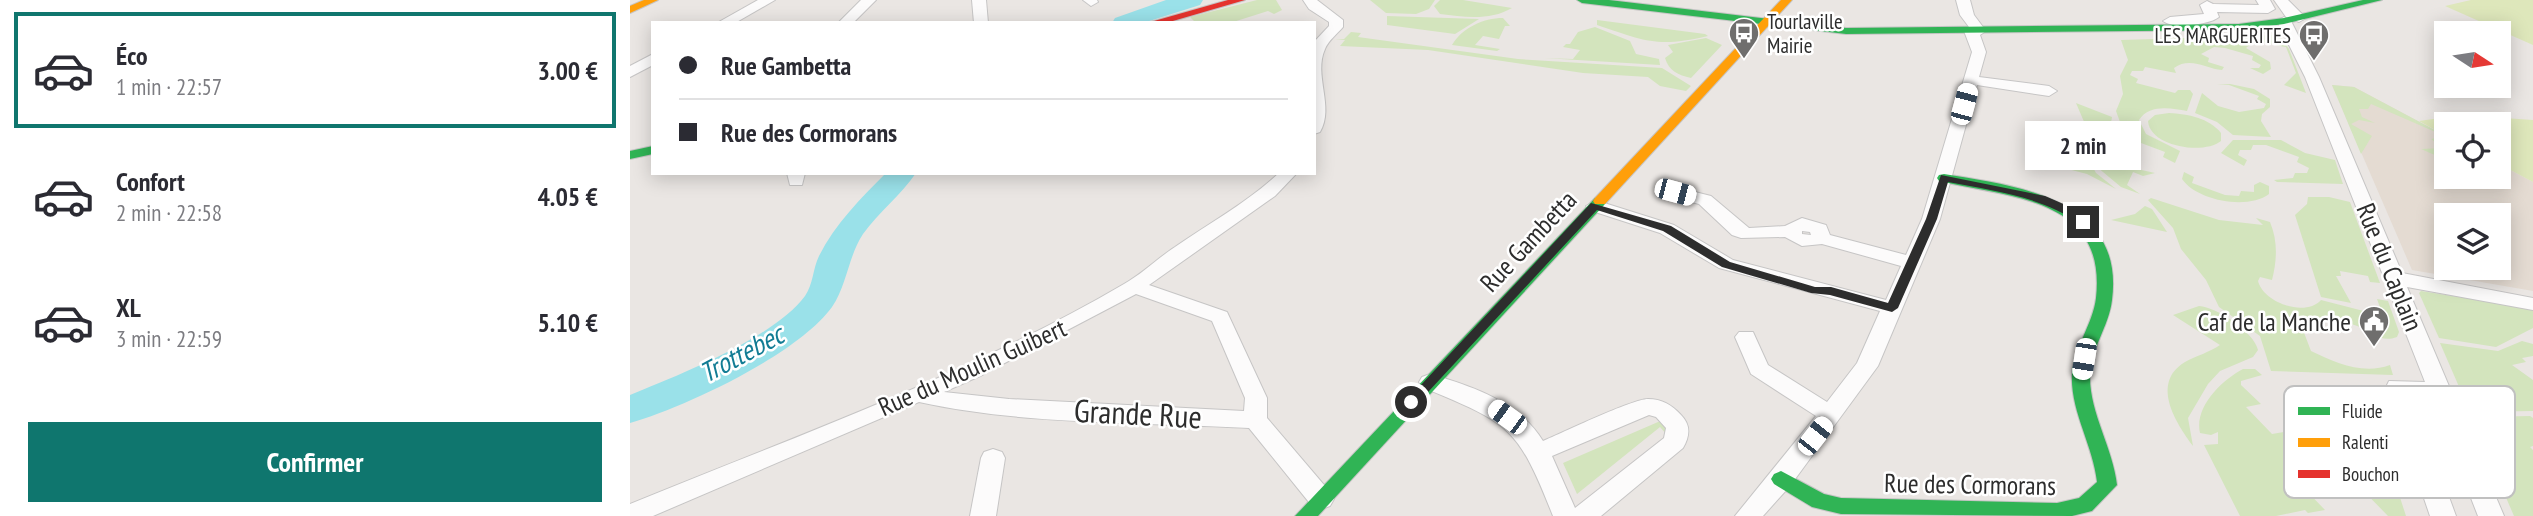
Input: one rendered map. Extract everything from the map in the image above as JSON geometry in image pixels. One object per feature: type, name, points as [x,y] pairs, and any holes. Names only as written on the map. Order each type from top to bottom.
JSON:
[{"type":"street","points":[[630,10],[653,0]]},
{"type":"street","points":[[728,21],[768,0]]},
{"type":"street","points":[[847,21],[869,0]]},
{"type":"street","points":[[979,0],[981,21]]},
{"type":"street","points":[[1183,19],[1240,0]]},
{"type":"street","points":[[1310,0],[1314,6],[1336,20],[1336,27],[1319,45],[1316,55]]},
{"type":"street","points":[[1582,0],[1846,31],[2217,28],[2291,20],[2377,0]]},
{"type":"street","name":"Rue Gambetta","points":[[1310,512],[1787,0]]},
{"type":"street","points":[[1748,516],[1832,415],[1867,366],[1931,219],[1979,46],[1963,0]]},
{"type":"street","points":[[2170,21],[2212,17],[2207,4],[2268,9],[2263,0]]},
{"type":"street","name":"Rue du Caplain","points":[[2281,0],[2291,14],[2312,77],[2438,386]]},
{"type":"street","points":[[630,73],[651,59]]},
{"type":"street","points":[[1970,80],[2049,90]]},
{"type":"street","points":[[1316,90],[1316,124]]},
{"type":"street","points":[[630,155],[651,150]]},
{"type":"street","name":"Rue du Moulin Guibert","points":[[630,515],[918,394],[1022,347],[1134,287],[1162,264],[1269,192],[1287,175]]},
{"type":"street","name":"Rue des Cormorans","points":[[1781,479],[1819,501],[1840,506],[2057,511],[2085,505],[2107,485],[2105,462],[2082,398],[2084,359],[2105,299],[2108,274],[2105,255],[2095,236],[2074,214],[2042,198],[1944,178]]},
{"type":"street","points":[[1675,192],[1705,200],[1739,231],[1748,234],[1791,231],[1794,237],[1803,241],[1821,237],[1912,262]]},
{"type":"street","points":[[1595,205],[1667,229],[1726,264],[1815,290],[1831,291],[1892,308]]},
{"type":"street","points":[[2394,278],[2533,304]]},
{"type":"street","points":[[1134,287],[1220,317],[1256,398],[1255,420],[1310,512]]},
{"type":"street","points":[[1746,337],[1759,369],[1832,415]]},
{"type":"street","points":[[1430,382],[1496,409],[1526,434],[1539,453],[1566,516]]},
{"type":"street","name":"Grande Rue","points":[[918,394],[955,402],[1009,407],[1255,420]]},
{"type":"street","points":[[1539,453],[1647,407],[1663,410],[1678,426],[1675,442],[1583,516]]},
{"type":"street","points":[[983,516],[993,458]]},
{"type":"street","points":[[2437,498],[2443,516]]},
{"type":"street","name":"Rue du Caplain","points":[[2484,498],[2491,516]]},
{"type":"shaded area","points":[[2332,85],[2354,87],[2434,130],[2434,189],[2511,189],[2511,170],[2533,182],[2533,291],[2470,280],[2511,280],[2511,203],[2434,203],[2434,274],[2412,270]]},
{"type":"green space","points":[[1257,0],[1276,0],[1282,10],[1274,14],[1268,11],[1236,21],[1194,21],[1190,17]]},
{"type":"green space","points":[[1370,0],[1435,0],[1429,9],[1416,14],[1386,13]]},
{"type":"green space","points":[[1440,0],[1463,0],[1512,8],[1486,16],[1440,14],[1434,6]]},
{"type":"green space","points":[[2471,0],[2533,0],[2533,45],[2511,35],[2511,21],[2479,21],[2445,6]]},
{"type":"green space","points":[[1387,16],[1479,19],[1455,34],[1387,25]]},
{"type":"green space","points":[[1503,18],[1510,26],[1505,26],[1499,39],[1483,36],[1475,45],[1500,49],[1497,51],[1452,45],[1474,25]]},
{"type":"green space","points":[[1597,20],[1708,36],[1676,42],[1651,41],[1597,25]]},
{"type":"green space","points":[[1595,27],[1630,41],[1636,54],[1659,59],[1660,65],[1544,58],[1573,59],[1580,50],[1563,47],[1570,44],[1578,32]]},
{"type":"green space","points":[[1351,32],[1361,33],[1358,37],[1518,59],[1662,68],[1691,86],[1686,91],[1660,86],[1648,77],[1583,73],[1428,50],[1340,46],[1345,40],[1335,39],[1344,39]]},
{"type":"green space","points":[[2279,35],[2289,49],[2306,93],[2284,85],[2296,73],[2286,47],[2266,42],[2256,42],[2246,48],[2270,62],[2271,69],[2263,74],[2250,68],[2259,68],[2261,65],[2252,60],[2253,56],[2214,47],[2201,54],[2209,58],[2208,62],[2224,67],[2222,70],[2186,63],[2174,68],[2176,73],[2145,67],[2143,71],[2132,71],[2130,75],[2138,79],[2136,83],[2175,93],[2178,90],[2190,90],[2193,94],[2187,111],[2154,109],[2139,120],[2146,134],[2180,151],[2175,163],[2163,157],[2165,152],[2133,140],[2121,139],[2118,144],[2106,144],[2104,149],[2113,154],[2110,159],[2119,165],[2155,173],[2143,176],[2133,172],[2127,185],[2140,194],[2121,187],[2097,167],[2095,153],[2120,122],[2116,111],[2123,94],[2120,76],[2128,60],[2121,40]]},
{"type":"green space","points":[[1706,38],[1722,45],[1691,78],[1678,74],[1669,66],[1665,58],[1673,52],[1668,45]]},
{"type":"green space","points":[[2230,84],[2254,89],[2270,99],[2270,107],[2262,114],[2261,121],[2271,137],[2233,135],[2217,122],[2195,113],[2202,93],[2218,106],[2239,112],[2264,108],[2266,104],[2257,99],[2259,96],[2229,85],[2217,85]]},
{"type":"green space","points":[[2332,85],[2354,87],[2434,130],[2371,104],[2368,109],[2359,109],[2362,117],[2375,123],[2359,120],[2351,124],[2372,136],[2361,154]]},
{"type":"green space","points":[[2076,103],[2112,117],[2108,127],[2092,146],[2088,158],[2096,173],[2116,189],[2087,174],[2033,160],[2036,151],[2041,151],[2035,128],[2088,131]]},
{"type":"green space","points":[[2169,113],[2204,120],[2221,133],[2221,141],[2191,148],[2167,142],[2151,130],[2148,121],[2155,115]]},
{"type":"green space","points":[[2511,118],[2533,120],[2533,182],[2511,170]]},
{"type":"green space","points":[[2434,119],[2434,129],[2419,121]]},
{"type":"green space","points":[[2233,140],[2281,140],[2305,153],[2335,160],[2343,184],[2277,182],[2274,180],[2293,178],[2295,173],[2307,173],[2309,168],[2297,162],[2299,157],[2266,145],[2253,145],[2251,150],[2240,150],[2238,155],[2247,160],[2244,166],[2221,153]]},
{"type":"green space","points":[[2434,148],[2434,155],[2421,149]]},
{"type":"green space","points":[[2184,172],[2194,177],[2192,183],[2225,195],[2239,196],[2241,191],[2254,192],[2254,185],[2260,182],[2269,186],[2269,194],[2249,202],[2211,198],[2189,187],[2182,179]]},
{"type":"green space","points":[[2308,197],[2329,197],[2350,202],[2380,283],[2370,282],[2368,276],[2340,271],[2341,276],[2336,276],[2351,303],[2321,297],[2295,215],[2307,204]]},
{"type":"green space","points":[[2151,198],[2219,220],[2263,225],[2256,218],[2270,222],[2275,243],[2274,273],[2272,280],[2260,277],[2258,281],[2261,289],[2285,305],[2305,308],[2321,300],[2383,316],[2377,299],[2388,301],[2399,332],[2397,337],[2391,339],[2382,338],[2345,322],[2298,317],[2311,351],[2360,368],[2390,365],[2393,375],[2271,371],[2260,336],[2219,307],[2206,280],[2181,249],[2173,228],[2148,200]]},
{"type":"green space","points":[[2145,206],[2152,209],[2167,232],[2111,220],[2135,214]]},
{"type":"green space","points":[[2421,291],[2533,309],[2533,328],[2496,347],[2439,338],[2419,293]]},
{"type":"green space","points":[[2199,306],[2207,307],[2234,322],[2250,336],[2258,350],[2253,357],[2220,371],[2208,384],[2188,418],[2193,446],[2174,415],[2168,392],[2169,381],[2175,371],[2185,362],[2220,345],[2173,315]]},
{"type":"green space","points":[[2522,341],[2533,344],[2533,356],[2522,358],[2526,362],[2512,365],[2533,380],[2533,411],[2515,411],[2515,386],[2459,386],[2440,343],[2498,351]]},
{"type":"green space","points":[[2243,369],[2255,369],[2262,375],[2241,381],[2241,385],[2261,404],[2246,407],[2272,434],[2284,432],[2284,498],[2313,498],[2325,510],[2308,513],[2305,510],[2276,516],[2240,516],[2204,445],[2218,444],[2218,432],[2211,435],[2200,433],[2199,423],[2205,404],[2227,380]]},
{"type":"green space","points":[[2515,416],[2533,418],[2533,446],[2530,447],[2533,450],[2533,516],[2514,516],[2506,498],[2515,498]]},
{"type":"green space","points":[[1665,419],[1668,436],[1660,427],[1577,494],[1563,463]]},
{"type":"green space","points":[[2370,498],[2400,498],[2406,516],[2388,516]]},
{"type":"waterway","name":"Trottebec","points":[[1128,21],[1160,8],[1192,0]]},
{"type":"waterway","name":"Trottebec","points":[[630,410],[732,363],[785,333],[805,317],[822,296],[841,244],[865,212],[900,175]]},
{"type":"traffic: fast","points":[[1582,0],[1846,31],[2239,27],[2284,21],[2377,0]]},
{"type":"traffic: fast","points":[[630,155],[651,150]]},
{"type":"traffic: fast","points":[[1781,479],[1819,501],[1841,506],[2057,511],[2085,505],[2107,485],[2106,471],[2084,404],[2081,376],[2084,356],[2104,299],[2105,266],[2096,240],[2080,221],[2057,206],[2001,188],[1944,178]]},
{"type":"traffic: fast","points":[[1305,516],[1600,201]]},
{"type":"traffic: slow","points":[[630,10],[653,0]]},
{"type":"traffic: slow","points":[[1600,201],[1787,0]]},
{"type":"traffic: jam","points":[[1160,21],[1240,0]]},
{"type":"place","name":"Tourlaville Mairie","points":[[1744,60]]},
{"type":"place","name":"LES MARGUERITES","points":[[2314,62]]},
{"type":"place","name":"Caf de la Manche","points":[[2374,348]]},
{"type":"route","points":[[1411,402],[1595,205],[1667,229],[1726,264],[1815,290],[1831,291],[1892,308],[1931,219],[1944,178],[2042,198],[2064,208],[2083,222]]}]
